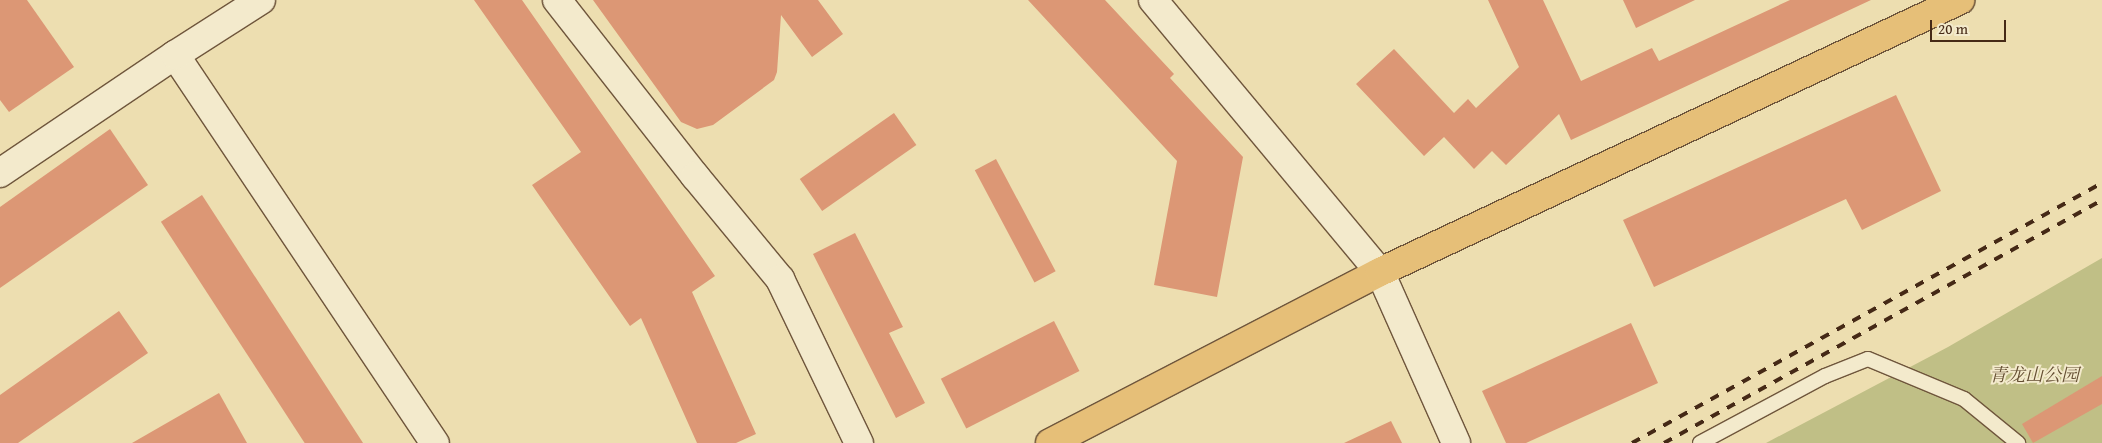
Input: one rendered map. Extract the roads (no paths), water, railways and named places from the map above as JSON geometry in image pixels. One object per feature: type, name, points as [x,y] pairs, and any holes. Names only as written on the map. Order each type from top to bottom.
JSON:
[{"type":"main road","points":[[1050,443],[1380,272],[1960,0]]},
{"type":"street","points":[[0,173],[175,55],[261,0]]},
{"type":"street","points":[[558,0],[695,176],[780,279],[859,443]]},
{"type":"street","points":[[1153,0],[1380,272],[1456,443]]},
{"type":"street","points":[[175,55],[435,443]]},
{"type":"lane","points":[[1700,443],[1825,376],[1868,359],[1964,399],[2018,443]]},
{"type":"railway","points":[[1632,443],[2102,183]]},
{"type":"railway","points":[[1664,443],[2102,200]]},
{"type":"park label","name":"青龙山公园","points":[[2034,375]]}]
